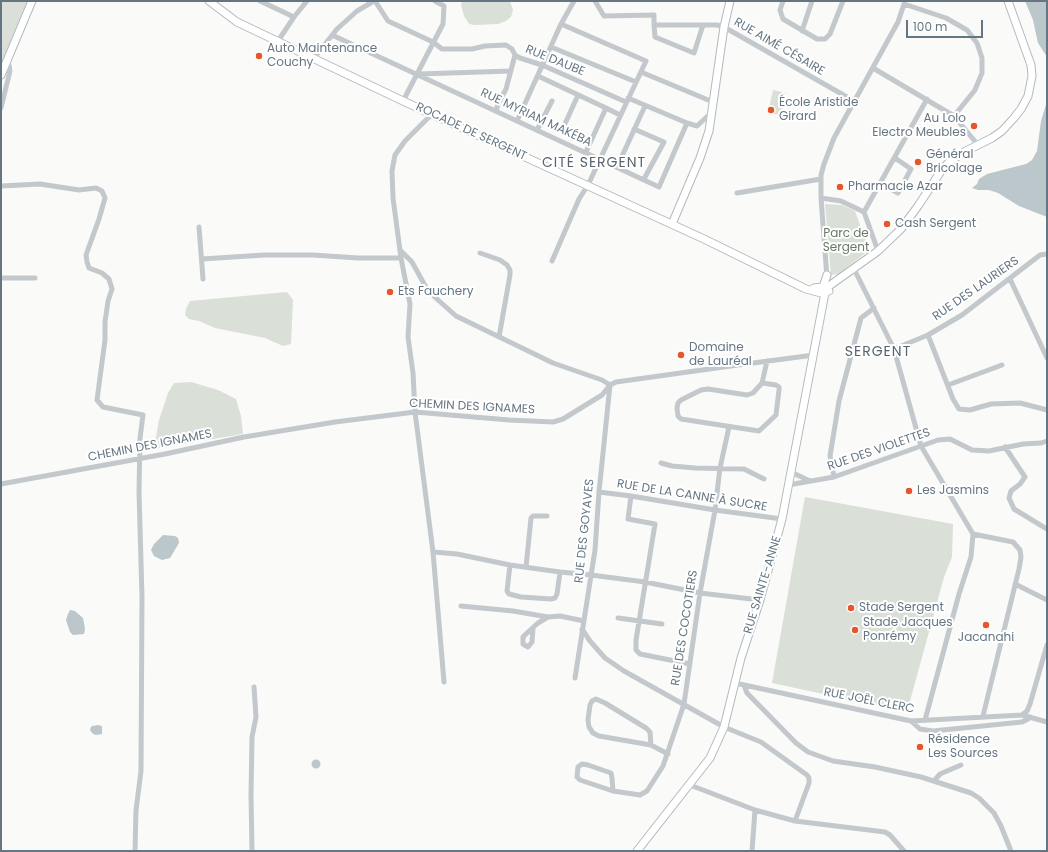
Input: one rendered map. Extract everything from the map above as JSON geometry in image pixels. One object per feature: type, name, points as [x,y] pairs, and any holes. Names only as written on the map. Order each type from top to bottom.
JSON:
[{"type":"main road","points":[[2,71],[32,1]]},
{"type":"main road","name":"ROCADE DE SERGENT","points":[[209,1],[237,22],[403,101],[672,224],[806,289],[826,289]]},
{"type":"main road","points":[[672,224],[700,158],[709,130],[724,27],[730,1]]},
{"type":"main road","points":[[826,289],[878,250],[901,229],[941,171],[957,157],[1002,131],[1014,118],[1028,96],[1032,76],[1031,65],[1008,1]]},
{"type":"main road","points":[[826,289],[827,275]]},
{"type":"main road","name":"RUE SAINTE-ANNE","points":[[637,851],[710,758],[724,727],[741,658],[760,600],[782,519],[826,289]]},
{"type":"street","points":[[260,1],[294,17]]},
{"type":"street","points":[[278,42],[294,17],[307,1]]},
{"type":"street","points":[[314,58],[332,35],[357,11],[374,1],[388,21],[432,42]]},
{"type":"street","points":[[403,101],[418,74],[432,42],[443,24],[445,3],[435,1]]},
{"type":"street","points":[[517,121],[561,24],[574,1]]},
{"type":"street","points":[[596,1],[604,16],[654,15],[655,37],[694,53],[703,25]]},
{"type":"street","points":[[782,1],[780,10],[783,19],[817,39],[825,39],[830,34],[843,1]]},
{"type":"street","points":[[802,31],[812,1]]},
{"type":"street","points":[[827,275],[821,179],[828,153],[854,101],[898,22],[904,3],[946,18],[967,30],[977,43],[982,58],[982,73],[975,90],[954,116]]},
{"type":"street","points":[[552,261],[579,199],[588,185],[646,61],[561,24]]},
{"type":"street","name":"RUE AIMÉ CÉSAIRE","points":[[654,25],[717,25],[724,27],[854,101]]},
{"type":"street","name":"RUE MYRIAM MAKÉBA","points":[[332,35],[659,187],[687,123]]},
{"type":"street","name":"RUE DAUBE","points":[[432,42],[442,49],[472,49],[486,46],[506,45],[512,49],[515,55],[525,60],[687,123]]},
{"type":"street","points":[[551,47],[636,82]]},
{"type":"street","points":[[496,111],[506,89],[515,55]]},
{"type":"street","points":[[1,108],[10,71],[8,59]]},
{"type":"street","points":[[873,68],[954,116],[978,145]]},
{"type":"street","points":[[418,74],[511,71]]},
{"type":"street","points":[[641,72],[713,102]]},
{"type":"street","points":[[538,76],[620,115]]},
{"type":"street","points":[[564,126],[578,95]]},
{"type":"street","points":[[864,212],[927,99]]},
{"type":"street","points":[[537,130],[552,101]]},
{"type":"street","points":[[617,167],[645,106]]},
{"type":"street","points":[[586,152],[606,108]]},
{"type":"street","points":[[697,126],[712,112]]},
{"type":"street","points":[[432,114],[405,141],[395,155],[392,171],[393,198],[401,258],[410,304],[408,337],[413,373],[414,412],[433,552],[444,682]]},
{"type":"street","points":[[687,123],[709,130]]},
{"type":"street","points":[[634,129],[664,142],[644,179]]},
{"type":"street","points":[[880,184],[898,193],[911,169],[895,158]]},
{"type":"street","points":[[737,193],[821,179]]},
{"type":"street","points":[[1,186],[40,184],[78,190],[96,188],[102,191],[105,198],[86,255],[89,268],[102,273],[110,279],[112,289],[104,322],[104,340],[97,400],[103,407],[143,414],[138,492],[142,597],[141,771],[136,810],[135,851]]},
{"type":"street","points":[[821,198],[841,201],[864,212],[878,250]]},
{"type":"street","points":[[199,228],[203,279]]},
{"type":"street","points":[[400,250],[412,262],[428,290],[456,316],[553,363],[602,380],[610,385],[616,382],[814,355]]},
{"type":"street","points":[[480,252],[500,260],[507,265],[510,270],[499,337]]},
{"type":"street","name":"RUE DES LAURIERS","points":[[894,349],[928,335],[962,315],[1040,255],[1047,254]]},
{"type":"street","points":[[202,259],[264,255],[401,258]]},
{"type":"street","points":[[854,269],[894,349],[921,446],[973,534],[971,557],[959,594],[925,720]]},
{"type":"street","points":[[1,278],[36,278]]},
{"type":"street","points":[[1010,279],[1047,358]]},
{"type":"street","points":[[834,477],[830,456],[839,401],[856,331],[861,318],[874,308]]},
{"type":"street","points":[[928,335],[953,399],[959,409],[970,410],[991,404],[1020,403],[1047,410]]},
{"type":"street","points":[[762,383],[776,385],[779,388],[777,412],[774,418],[759,431],[681,419],[678,416],[678,403],[681,400],[704,389],[750,394],[762,383],[767,361]]},
{"type":"street","points":[[948,386],[1002,365]]},
{"type":"street","name":"CHEMIN DES IGNAMES","points":[[1,484],[244,437],[335,422],[414,412],[553,422],[563,419],[602,395],[610,385]]},
{"type":"street","name":"RUE DES GOYAVES","points":[[575,678],[595,550],[599,492],[610,385]]},
{"type":"street","name":"RUE DES COCOTIERS","points":[[613,790],[611,773],[588,765],[582,764],[578,767],[577,777],[580,780],[613,790],[640,795],[648,791],[668,754],[684,704],[700,592],[715,510],[720,468],[729,427]]},
{"type":"street","name":"RUE DES VIOLETTES","points":[[788,485],[834,477],[921,446],[950,439],[972,450],[988,451],[1047,441]]},
{"type":"street","points":[[1005,447],[1025,477],[1012,491],[1009,498],[1014,509],[1047,529]]},
{"type":"street","points":[[661,463],[682,467],[744,469],[764,479]]},
{"type":"street","points":[[791,472],[810,481]]},
{"type":"street","name":"RUE DE LA CANNE À SUCRE","points":[[599,492],[782,519]]},
{"type":"street","points":[[630,496],[628,519],[655,524],[639,621],[636,646],[638,652],[640,654],[690,664]]},
{"type":"street","points":[[526,567],[531,518],[533,516],[547,516]]},
{"type":"street","points":[[973,534],[1013,542],[1020,550],[1021,557],[983,716]]},
{"type":"street","points":[[433,552],[457,554],[510,565],[645,582],[700,592],[760,600]]},
{"type":"street","points":[[510,565],[507,593],[521,596],[554,598],[557,594],[560,572]]},
{"type":"street","points":[[1015,584],[1047,600]]},
{"type":"street","points":[[461,606],[513,611],[548,617],[560,616],[584,621]]},
{"type":"street","points":[[533,628],[548,617]]},
{"type":"street","points":[[618,618],[662,624]]},
{"type":"street","points":[[582,629],[590,641],[606,658],[624,671],[724,727],[761,742],[809,778],[809,783],[795,821]]},
{"type":"street","points":[[1022,715],[1030,704],[1047,645]]},
{"type":"street","name":"RUE JOËL CLERC","points":[[735,683],[911,721],[1022,715],[1047,722]]},
{"type":"street","points":[[744,685],[747,693],[796,744],[808,752],[833,761],[882,768],[934,781],[971,793],[987,805],[1001,826],[1011,851]]},
{"type":"street","points":[[252,851],[252,737],[256,717],[254,687]]},
{"type":"street","points":[[651,745],[650,732],[646,728],[605,703],[596,699],[592,701],[588,720],[589,727],[593,733],[599,736],[651,745],[668,754]]},
{"type":"street","points":[[911,721],[920,728],[933,731],[1022,722],[1030,717]]},
{"type":"street","points":[[934,781],[940,774],[961,765]]},
{"type":"street","points":[[690,785],[755,810],[795,821],[881,830],[890,835],[904,851]]},
{"type":"street","points":[[752,851],[755,810]]},
{"type":"green space","points":[[1,1],[29,1],[1,68]]},
{"type":"green space","points":[[462,1],[510,1],[513,10],[511,17],[498,24],[469,24],[464,16],[461,5]]},
{"type":"green space","points":[[773,90],[786,93],[780,115],[768,113]]},
{"type":"green space","name":"Parc de Sergent","points":[[825,204],[842,205],[855,211],[869,250],[839,274],[831,275]]},
{"type":"green space","points":[[287,292],[293,300],[291,344],[283,346],[265,338],[215,328],[199,321],[189,319],[185,315],[190,301]]},
{"type":"green space","points":[[191,382],[218,390],[236,399],[241,416],[243,434],[154,449],[159,420],[168,393],[174,383]]},
{"type":"green space","name":"Stade Jacques Ponrémy","points":[[805,497],[953,524],[952,557],[944,577],[907,712],[772,683]]},
{"type":"shaded area","points":[[1025,1],[1047,1],[1047,57],[1038,43],[1033,20]]},
{"type":"shaded area","points":[[1047,101],[1047,217],[1019,206],[998,193],[989,190],[978,190],[972,188],[977,184],[979,179],[987,174],[1026,164],[1032,160],[1037,151],[1041,121]]},
{"type":"shaded area","points":[[163,535],[175,536],[178,538],[179,543],[170,558],[162,560],[154,556],[151,550],[154,544]]},
{"type":"shaded area","points":[[70,610],[75,611],[83,618],[85,629],[84,634],[73,635],[70,632],[66,620]]},
{"type":"shaded area","points":[[98,725],[102,726],[102,734],[93,734],[90,730],[91,727]]},
{"type":"shaded area","points":[[314,760],[318,760],[320,764],[318,768],[314,768],[312,766],[312,762]]},
{"type":"place","name":"Auto Maintenance Couchy","points":[[259,56]]},
{"type":"place","name":"École Aristide Girard","points":[[771,110]]},
{"type":"place","name":"Au Lolo Electro Meubles","points":[[974,126]]},
{"type":"place","name":"Général Bricolage","points":[[918,162]]},
{"type":"place","name":"Pharmacie Azar","points":[[840,187]]},
{"type":"place","name":"Cash Sergent","points":[[887,224]]},
{"type":"place","name":"Ets Fauchery","points":[[390,292]]},
{"type":"place","name":"Domaine de Lauréal","points":[[681,355]]},
{"type":"place","name":"Les Jasmins","points":[[909,491]]},
{"type":"place","name":"Stade Sergent","points":[[851,608]]},
{"type":"place","name":"Jacanahi","points":[[986,625]]},
{"type":"place","name":"Stade Jacques Ponrémy","points":[[855,630]]},
{"type":"place","name":"Résidence Les Sources","points":[[920,747]]},
{"type":"district","name":"CITÉ SERGENT","points":[[594,163]]},
{"type":"district","name":"SERGENT","points":[[878,352]]}]
